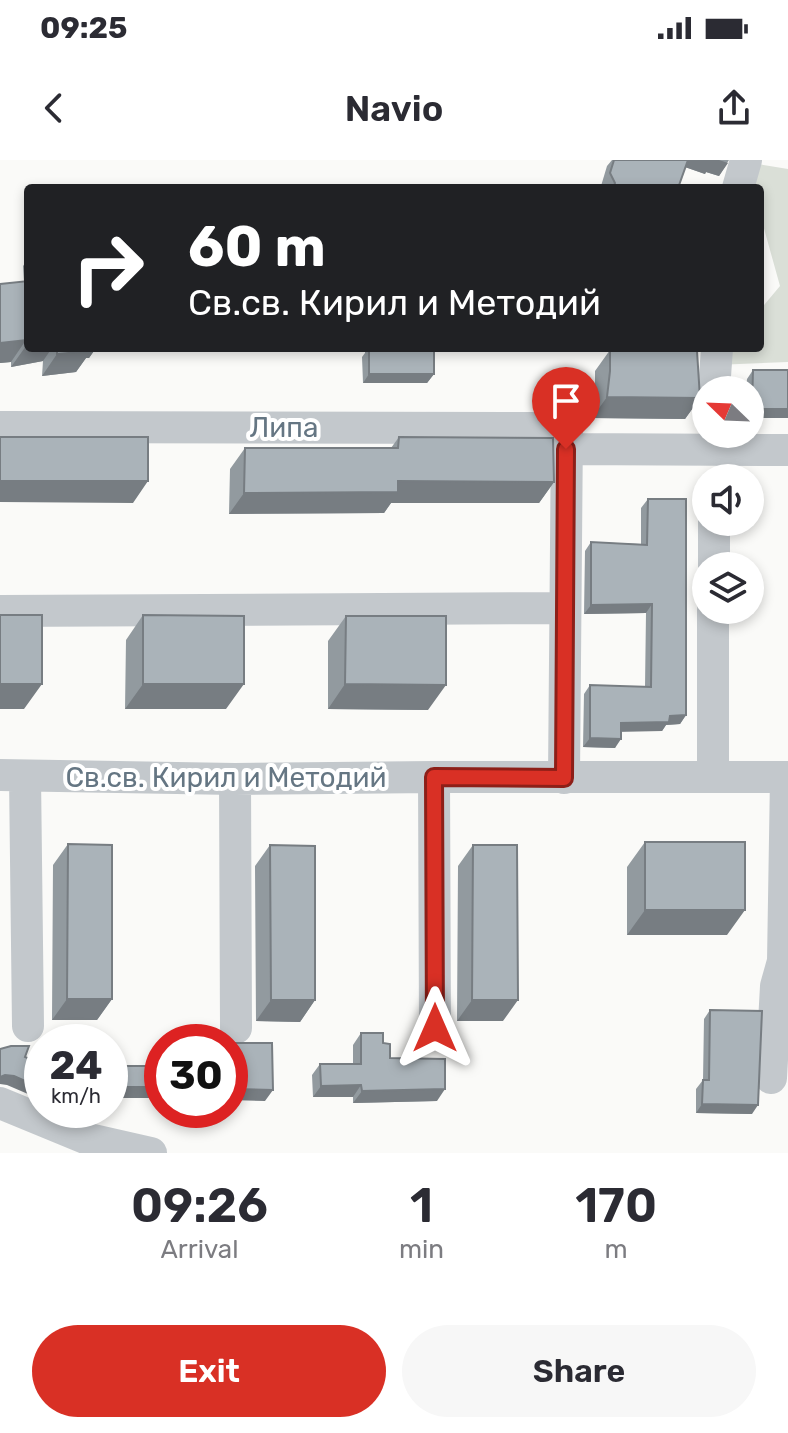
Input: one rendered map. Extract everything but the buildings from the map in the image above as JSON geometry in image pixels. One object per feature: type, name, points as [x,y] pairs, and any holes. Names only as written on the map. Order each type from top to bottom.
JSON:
[{"type":"street","points":[[739,184],[746,160]]},
{"type":"street","points":[[715,376],[717,352]]},
{"type":"street","name":"Липа","points":[[0,427],[566,439],[714,454],[788,450]]},
{"type":"street","points":[[564,778],[566,439]]},
{"type":"street","points":[[0,611],[565,608]]},
{"type":"street","points":[[713,624],[713,777]]},
{"type":"street","points":[[12,776],[28,1024]]},
{"type":"street","name":"Св.св. Кирил и Методий","points":[[12,776],[235,779],[787,777]]},
{"type":"street","points":[[434,777],[435,1028]]},
{"type":"street","points":[[771,1078],[776,986],[786,961],[787,777]]},
{"type":"street","points":[[235,779],[236,1024]]},
{"type":"street","points":[[0,1103],[85,1138],[151,1153]]},
{"type":"shaded area","points":[[746,162],[788,169],[788,362],[715,365],[726,352],[764,352],[764,305],[780,286],[764,228],[764,184],[752,184]]},
{"type":"route","points":[[435,1028],[434,777],[564,778],[566,449]]}]
